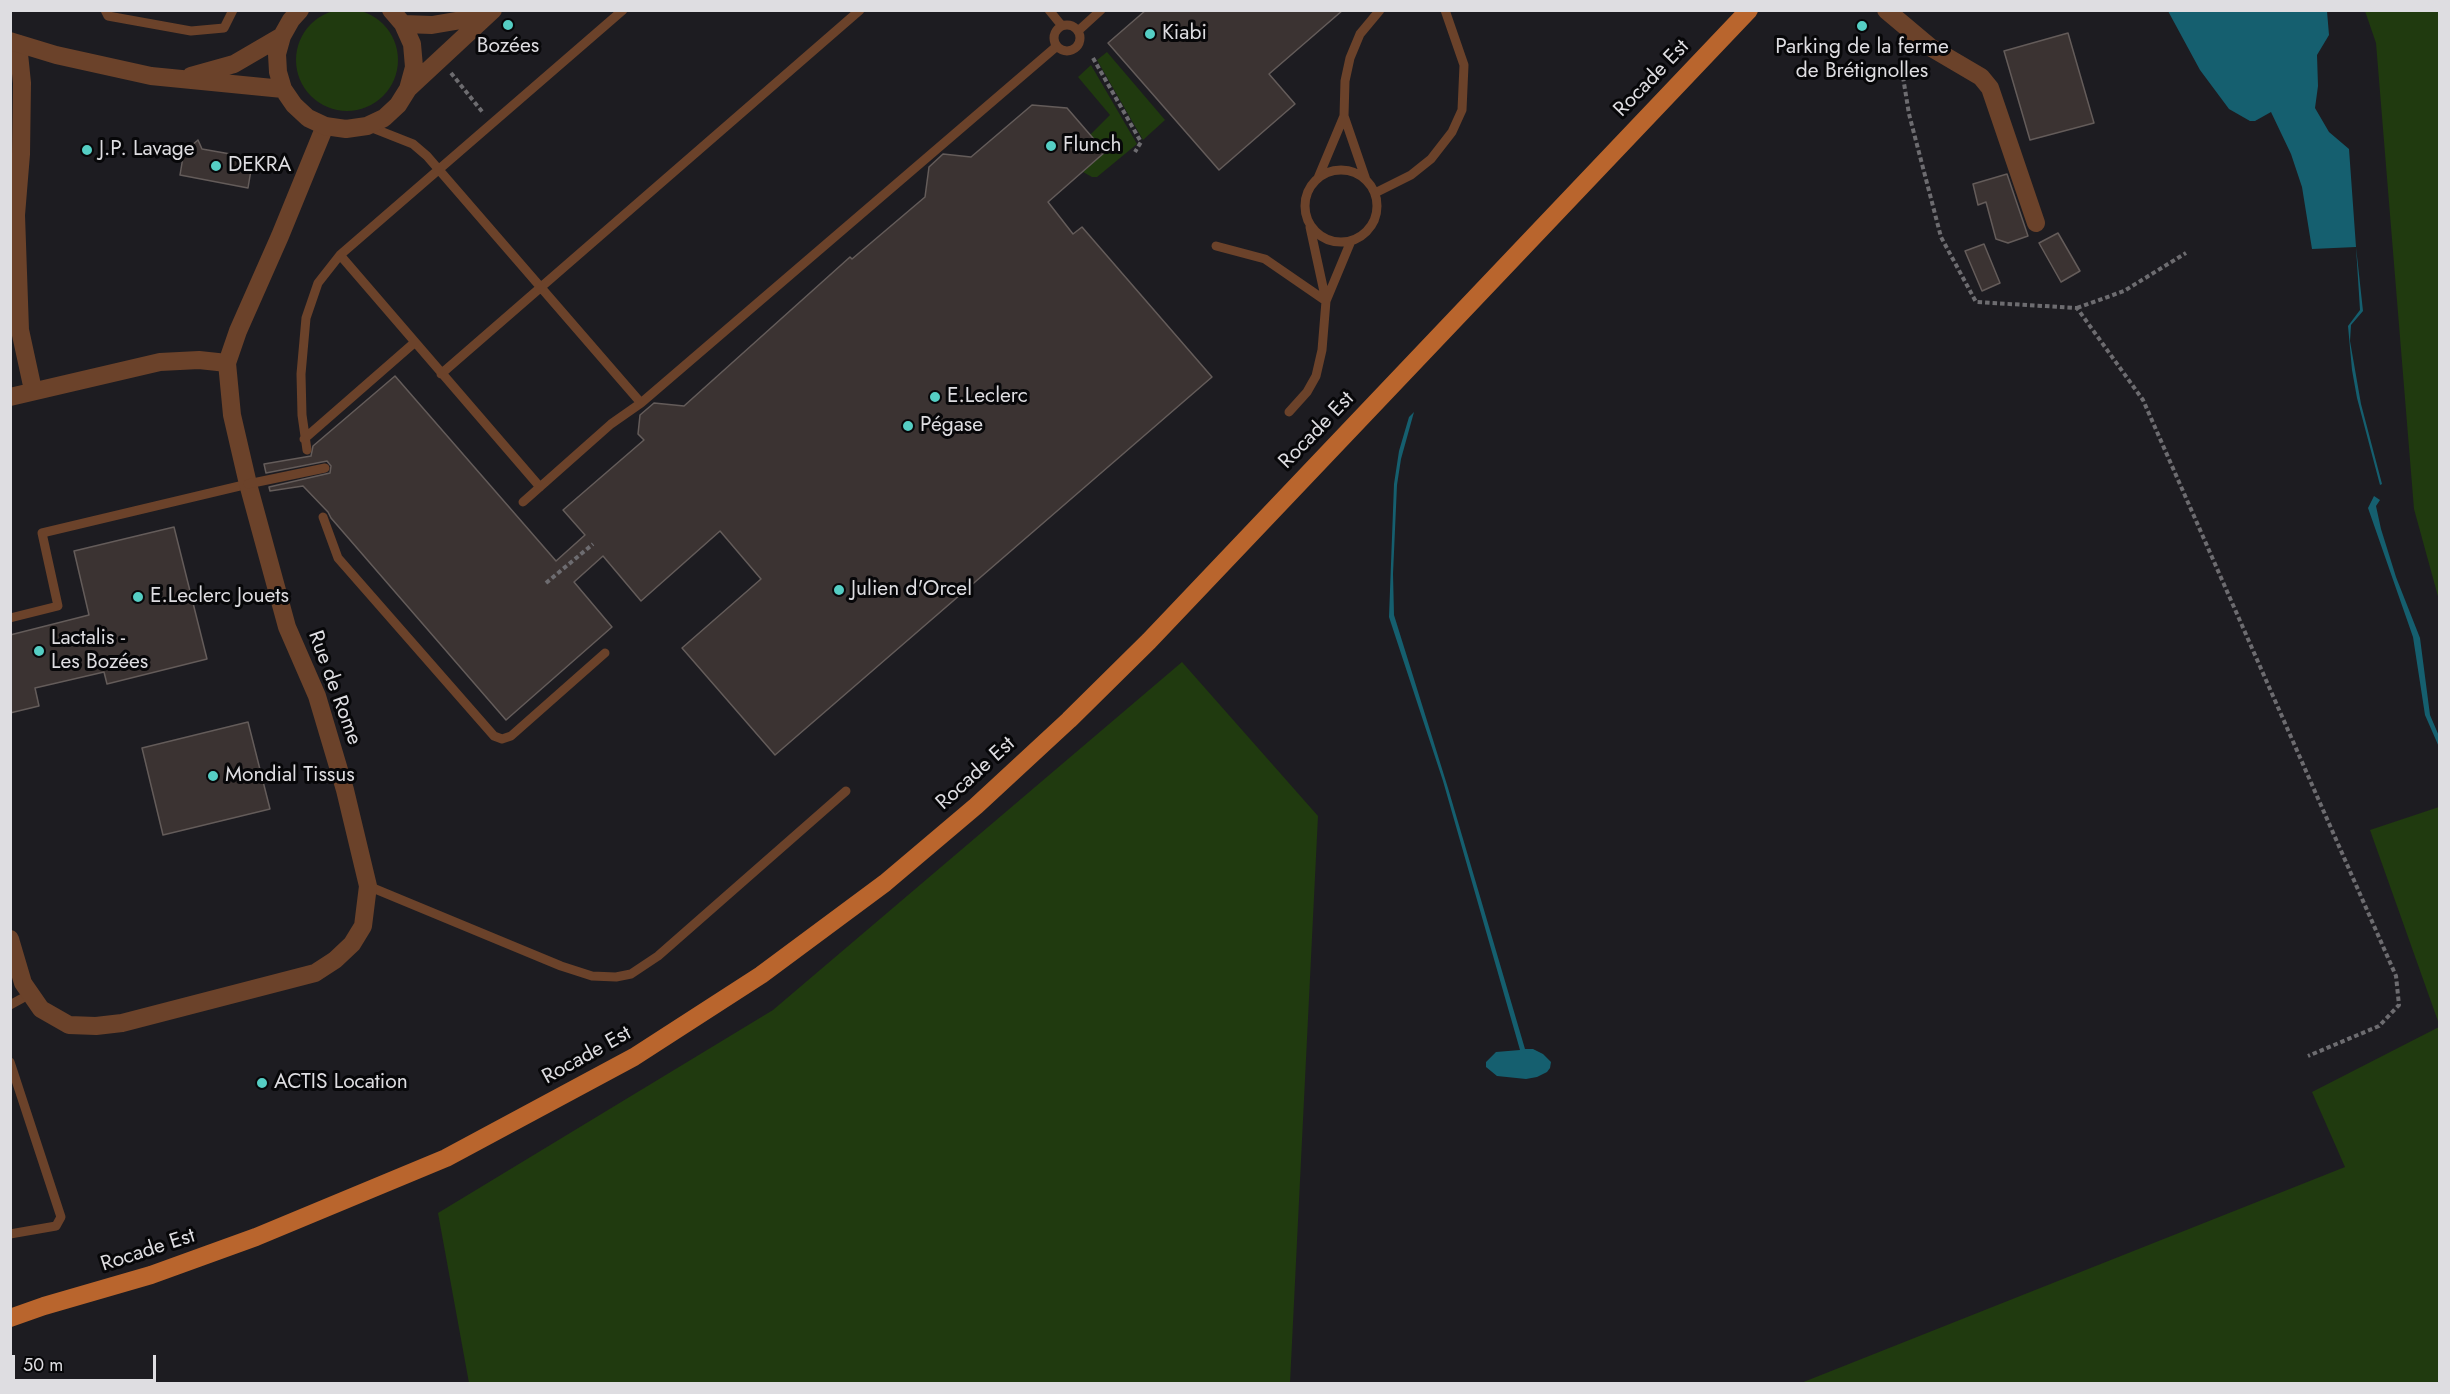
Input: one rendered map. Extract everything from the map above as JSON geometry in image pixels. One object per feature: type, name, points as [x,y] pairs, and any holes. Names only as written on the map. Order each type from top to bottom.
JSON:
[{"type":"main road","name":"Rocade Est","points":[[10,1318],[151,1275],[256,1237],[446,1158],[634,1057],[761,975],[885,883],[984,798],[1069,720],[1149,641],[1749,10]]},
{"type":"main road","name":"Rocade Est","points":[[10,1307],[44,1306]]},
{"type":"street","points":[[300,10],[282,36],[278,54],[278,72],[283,89],[294,105],[308,118],[325,126],[346,129],[367,126],[384,118],[398,105],[408,89],[489,13]]},
{"type":"street","points":[[1886,10],[1930,47],[1981,77],[1990,88],[2036,223]]},
{"type":"street","points":[[397,17],[432,25],[489,13]]},
{"type":"street","points":[[397,17],[412,45],[414,67],[408,89]]},
{"type":"street","points":[[181,79],[234,64],[282,36]]},
{"type":"street","points":[[33,390],[20,330],[15,171],[22,82],[14,42],[56,55],[151,76],[283,89]]},
{"type":"street","name":"Rue de Rome","points":[[10,939],[13,961],[23,983],[41,1009],[69,1025],[96,1026],[122,1023],[315,972],[335,960],[352,944],[363,926],[368,886],[317,696],[287,627],[248,484],[232,415],[227,363],[238,331],[280,237],[325,126]]},
{"type":"street","points":[[10,396],[160,362],[199,360],[227,363]]},
{"type":"lane","points":[[105,10],[108,16],[191,31],[224,28],[233,10]]},
{"type":"lane","points":[[307,450],[302,415],[302,374],[306,318],[318,283],[340,255],[623,10]]},
{"type":"lane","points":[[441,374],[860,10]]},
{"type":"lane","points":[[1049,10],[1062,26]]},
{"type":"lane","points":[[1078,31],[1101,10]]},
{"type":"lane","points":[[1310,225],[1323,238],[1332,242],[1351,242],[1360,237],[1373,222],[1377,213],[1375,193],[1366,180],[1344,116],[1345,81],[1350,58],[1360,34],[1380,10]]},
{"type":"lane","points":[[1375,193],[1412,175],[1431,159],[1452,132],[1462,110],[1464,65],[1445,10]]},
{"type":"lane","points":[[1071,25],[1078,31],[1079,43],[1073,49],[1065,50],[1057,46],[1054,34],[1062,26],[1071,25]]},
{"type":"lane","points":[[523,502],[611,424],[641,403],[1057,46]]},
{"type":"lane","points":[[1289,412],[1307,392],[1316,376],[1322,351],[1326,301],[1310,225],[1306,217],[1305,200],[1307,191],[1318,178],[1344,116]]},
{"type":"lane","points":[[367,126],[413,144],[428,156],[641,403]]},
{"type":"lane","points":[[1318,178],[1337,170],[1347,171],[1366,180]]},
{"type":"lane","points":[[1326,301],[1351,242]]},
{"type":"lane","points":[[1215,246],[1265,259],[1326,301]]},
{"type":"lane","points":[[340,255],[540,487]]},
{"type":"lane","points":[[304,439],[414,343]]},
{"type":"lane","points":[[10,618],[58,606],[42,533],[325,468]]},
{"type":"lane","points":[[323,518],[338,558],[494,736],[502,739],[511,736],[605,653]]},
{"type":"lane","points":[[368,886],[561,966],[592,976],[616,977],[631,974],[658,956],[846,791]]},
{"type":"lane","points":[[10,1005],[30,994]]},
{"type":"lane","points":[[10,1062],[61,1217],[56,1226],[10,1234]]},
{"type":"path","points":[[441,57],[453,77],[492,124]]},
{"type":"path","points":[[1093,58],[1141,142],[1135,152]]},
{"type":"path","points":[[1903,77],[1909,114],[1941,237],[1976,303],[2077,308],[2124,291],[2186,253]]},
{"type":"path","points":[[2077,308],[2143,400],[2396,976],[2399,1005],[2379,1026],[2308,1056]]},
{"type":"path","points":[[546,583],[593,544]]},
{"type":"green space","points":[[347,9],[367,13],[383,24],[394,40],[398,60],[394,80],[383,96],[367,107],[347,111],[327,107],[311,96],[300,80],[296,60],[300,40],[311,24],[327,13]]},
{"type":"green space","points":[[2365,11],[2439,11],[2439,600],[2414,509],[2376,43]]},
{"type":"green space","points":[[1107,52],[1165,120],[1143,140],[1097,60]]},
{"type":"green space","points":[[1091,65],[1137,144],[1097,177],[1083,172],[1105,152],[1090,135],[1110,115],[1078,77]]},
{"type":"green space","points":[[1182,662],[1318,816],[1290,1383],[469,1383],[438,1213],[773,1010]]},
{"type":"green space","points":[[2440,807],[2439,1024],[2370,830]]},
{"type":"green space","points":[[2439,1027],[2439,1383],[1801,1383],[2345,1167],[2312,1092]]},
{"type":"water","points":[[2168,11],[2327,11],[2329,35],[2317,55],[2318,86],[2315,108],[2329,132],[2349,149],[2356,247],[2312,249],[2302,187],[2291,154],[2271,112],[2255,121],[2250,121],[2229,109],[2200,70]]},
{"type":"water","points":[[2356,247],[2363,311],[2351,325],[2350,341],[2361,404],[2382,484],[2380,485],[2352,370],[2348,326],[2360,310]]},
{"type":"water","points":[[1414,412],[1401,459],[1397,485],[1393,574],[1394,615],[1525,1049],[1533,1049],[1543,1054],[1551,1062],[1547,1072],[1526,1079],[1497,1076],[1486,1067],[1486,1062],[1496,1052],[1520,1050],[1443,781],[1389,617],[1394,484],[1399,451],[1409,417]]},
{"type":"water","points":[[2374,496],[2380,500],[2376,506],[2381,529],[2396,577],[2420,638],[2430,715],[2439,736],[2439,747],[2425,715],[2413,637],[2368,508]]},
{"type":"building","points":[[1146,10],[1343,10],[1269,74],[1295,104],[1219,170],[1108,43]]},
{"type":"building","points":[[2068,33],[2094,123],[2030,140],[2004,51]]},
{"type":"building","name":"Pégase","points":[[1032,105],[1067,108],[1105,152],[1048,202],[1073,234],[1082,227],[1212,377],[775,755],[682,648],[761,579],[720,531],[641,601],[603,556],[574,582],[612,627],[506,720],[328,512],[303,486],[270,491],[269,487],[330,473],[331,466],[327,461],[266,473],[264,464],[311,456],[313,446],[395,376],[556,561],[585,535],[563,510],[644,440],[638,434],[640,415],[654,403],[684,406],[850,257],[852,259],[925,197],[929,167],[943,154],[971,157]]},
{"type":"building","name":"DEKRA","points":[[198,140],[202,149],[253,158],[248,188],[180,175],[185,145],[191,146]]},
{"type":"building","points":[[2007,174],[2028,236],[2008,243],[1996,239],[1986,202],[1978,205],[1973,184]]},
{"type":"building","points":[[2058,233],[2080,271],[2061,282],[2039,243]]},
{"type":"building","points":[[1984,244],[2000,283],[1982,291],[1965,251]]},
{"type":"building","points":[[174,527],[207,659],[107,684],[104,672],[35,688],[39,706],[10,713],[10,635],[89,615],[74,551]]},
{"type":"building","points":[[248,722],[270,809],[163,835],[142,748]]},
{"type":"place","name":"Bozées","points":[[508,25]]},
{"type":"place","name":"Parking de la ferme de Brétignolles","points":[[1862,26]]},
{"type":"place","name":"Kiabi","points":[[1150,34]]},
{"type":"place","name":"Flunch","points":[[1051,146]]},
{"type":"place","name":"J.P. Lavage","points":[[87,150]]},
{"type":"place","name":"DEKRA","points":[[216,166]]},
{"type":"place","name":"E.Leclerc","points":[[935,397]]},
{"type":"place","name":"Pégase","points":[[908,426]]},
{"type":"place","name":"Julien d'Orcel","points":[[839,590]]},
{"type":"place","name":"E.Leclerc Jouets","points":[[138,597]]},
{"type":"place","name":"Lactalis - Les Bozées","points":[[39,651]]},
{"type":"place","name":"Mondial Tissus","points":[[213,776]]},
{"type":"place","name":"ACTIS Location","points":[[262,1083]]}]
